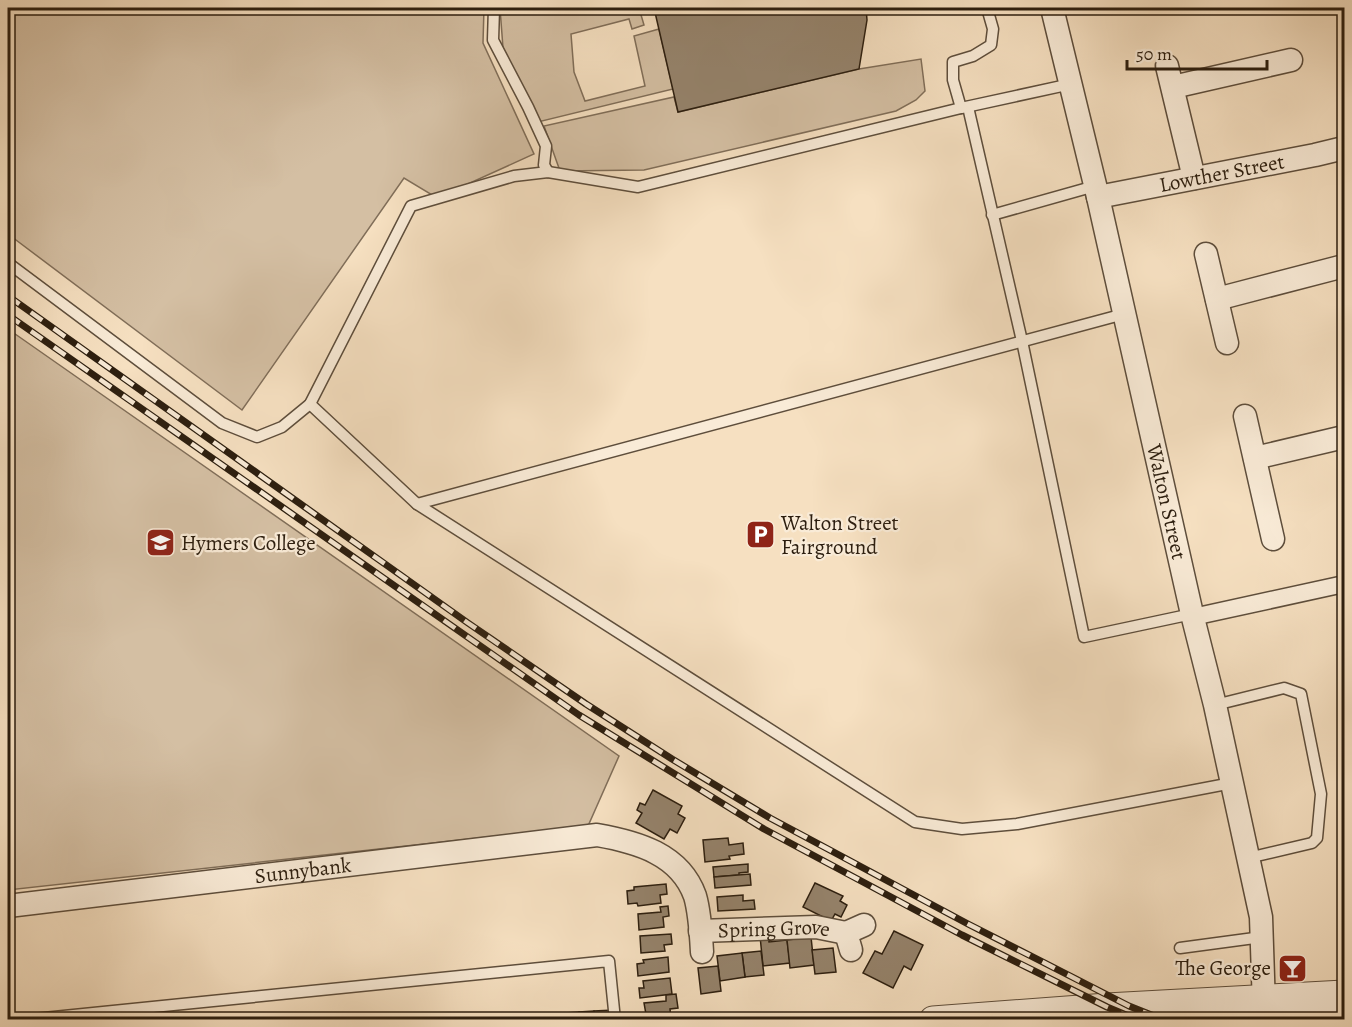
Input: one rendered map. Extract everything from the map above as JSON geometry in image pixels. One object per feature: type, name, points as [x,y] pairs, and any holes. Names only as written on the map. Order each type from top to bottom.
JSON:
[{"type":"street","name":"Walton Street","points":[[1052,8],[1215,705],[1261,917],[1263,999]]},
{"type":"street","points":[[1194,178],[1170,76],[1291,60]]},
{"type":"street","name":"Lowther Street","points":[[1096,191],[1194,178],[1344,148]]},
{"type":"street","points":[[1206,254],[1227,343]]},
{"type":"street","points":[[1216,299],[1344,266]]},
{"type":"street","points":[[1245,416],[1273,539]]},
{"type":"street","points":[[1256,458],[1344,437]]},
{"type":"street","points":[[1193,616],[1344,584]]},
{"type":"street","name":"Sunnybank","points":[[8,906],[597,835]]},
{"type":"street","name":"Spring Grove","points":[[597,835],[625,840],[658,853],[684,874],[695,897],[701,942],[816,927],[854,936]]},
{"type":"street","points":[[933,1020],[1107,1006],[1344,994]]},
{"type":"street","points":[[1263,999],[1264,1007],[1276,1014],[1344,1016]]},
{"type":"lane","points":[[494,8],[492,40],[546,146],[544,165],[548,172]]},
{"type":"lane","points":[[987,8],[993,29],[991,45],[973,56],[953,62],[953,80],[964,107],[1022,340],[1084,637],[1193,616]]},
{"type":"lane","points":[[8,263],[222,423],[257,437],[282,427],[310,404],[411,206],[514,176],[548,172],[638,187],[964,107],[1071,84]]},
{"type":"lane","points":[[992,215],[1096,191]]},
{"type":"lane","points":[[417,504],[1124,314]]},
{"type":"lane","points":[[310,404],[417,504],[915,822],[962,829],[1017,824],[1232,783]]},
{"type":"lane","points":[[1215,705],[1284,688],[1301,694],[1321,794],[1317,838],[1312,843],[1248,858]]},
{"type":"lane","points":[[1180,948],[1262,937]]},
{"type":"lane","points":[[24,1020],[609,961],[615,1020]]},
{"type":"shaded area","points":[[8,8],[484,8],[483,43],[534,154],[437,198],[404,178],[242,410],[8,234]]},
{"type":"shaded area","points":[[500,8],[639,8],[644,25],[632,29],[629,19],[571,34],[574,72],[585,101],[645,86],[634,36],[659,29],[673,89],[538,122],[503,48]]},
{"type":"shaded area","points":[[921,59],[925,91],[916,100],[896,111],[644,170],[560,171],[544,126],[674,97],[678,112],[859,69]]},
{"type":"shaded area","name":"Hymers College","points":[[8,329],[619,756],[588,826],[8,890]]},
{"type":"building","points":[[654,8],[866,8],[867,20],[859,69],[678,112]]},
{"type":"building","points":[[653,790],[682,806],[678,814],[685,818],[677,833],[670,829],[664,839],[636,823],[642,813],[637,810],[640,803],[645,805]]},
{"type":"building","points":[[728,838],[729,845],[743,843],[744,854],[729,856],[730,859],[705,862],[703,840]]},
{"type":"building","points":[[748,864],[748,872],[714,877],[713,867]]},
{"type":"building","points":[[750,874],[751,885],[715,888],[714,877]]},
{"type":"building","points":[[815,883],[843,896],[840,901],[847,905],[841,917],[835,914],[831,921],[803,907]]},
{"type":"building","points":[[666,884],[667,894],[660,895],[661,903],[638,906],[637,903],[628,904],[627,891],[634,890],[634,887]]},
{"type":"building","points":[[743,895],[743,901],[754,900],[755,909],[718,911],[717,897]]},
{"type":"building","points":[[668,906],[669,916],[663,917],[664,927],[639,930],[638,914],[661,912],[660,907]]},
{"type":"building","points":[[894,931],[923,945],[911,970],[904,966],[893,988],[863,973],[875,951],[882,954]]},
{"type":"building","points":[[671,934],[672,944],[664,945],[665,951],[641,953],[640,936]]},
{"type":"building","points":[[768,935],[769,942],[787,940],[790,963],[763,966],[760,936]]},
{"type":"building","points":[[811,937],[814,965],[790,968],[787,940]]},
{"type":"building","points":[[833,948],[836,972],[815,974],[812,950]]},
{"type":"building","points":[[761,951],[764,975],[745,977],[742,953]]},
{"type":"building","points":[[742,953],[745,977],[720,981],[717,956]]},
{"type":"building","points":[[668,957],[669,972],[638,976],[637,964],[644,963],[643,960]]},
{"type":"building","points":[[718,966],[721,991],[701,994],[698,968]]},
{"type":"building","points":[[670,978],[672,994],[640,998],[639,988],[644,988],[643,981]]},
{"type":"building","points":[[676,994],[678,1008],[670,1009],[671,1019],[647,1020],[644,1003],[666,1001],[666,995]]},
{"type":"building","points":[[614,1010],[615,1020],[595,1020],[594,1011]]},
{"type":"building","points":[[594,1011],[595,1020],[579,1020],[579,1012]]},
{"type":"building","points":[[579,1012],[579,1020],[565,1020],[565,1013]]},
{"type":"building","points":[[565,1013],[565,1020],[549,1020],[549,1014]]},
{"type":"building","points":[[549,1014],[549,1020],[534,1020],[534,1015]]},
{"type":"building","points":[[534,1015],[534,1020],[518,1020],[518,1016]]},
{"type":"railway","points":[[8,296],[468,623],[586,704],[672,759],[770,818],[968,924],[1129,1006],[1164,1020]]},
{"type":"railway","points":[[8,315],[579,715],[764,829],[962,935],[1138,1020]]},
{"type":"place","name":"Walton Street Fairground","points":[[760,535]]},
{"type":"place","name":"Hymers College","points":[[160,543]]},
{"type":"place","name":"The George","points":[[1292,968]]}]
